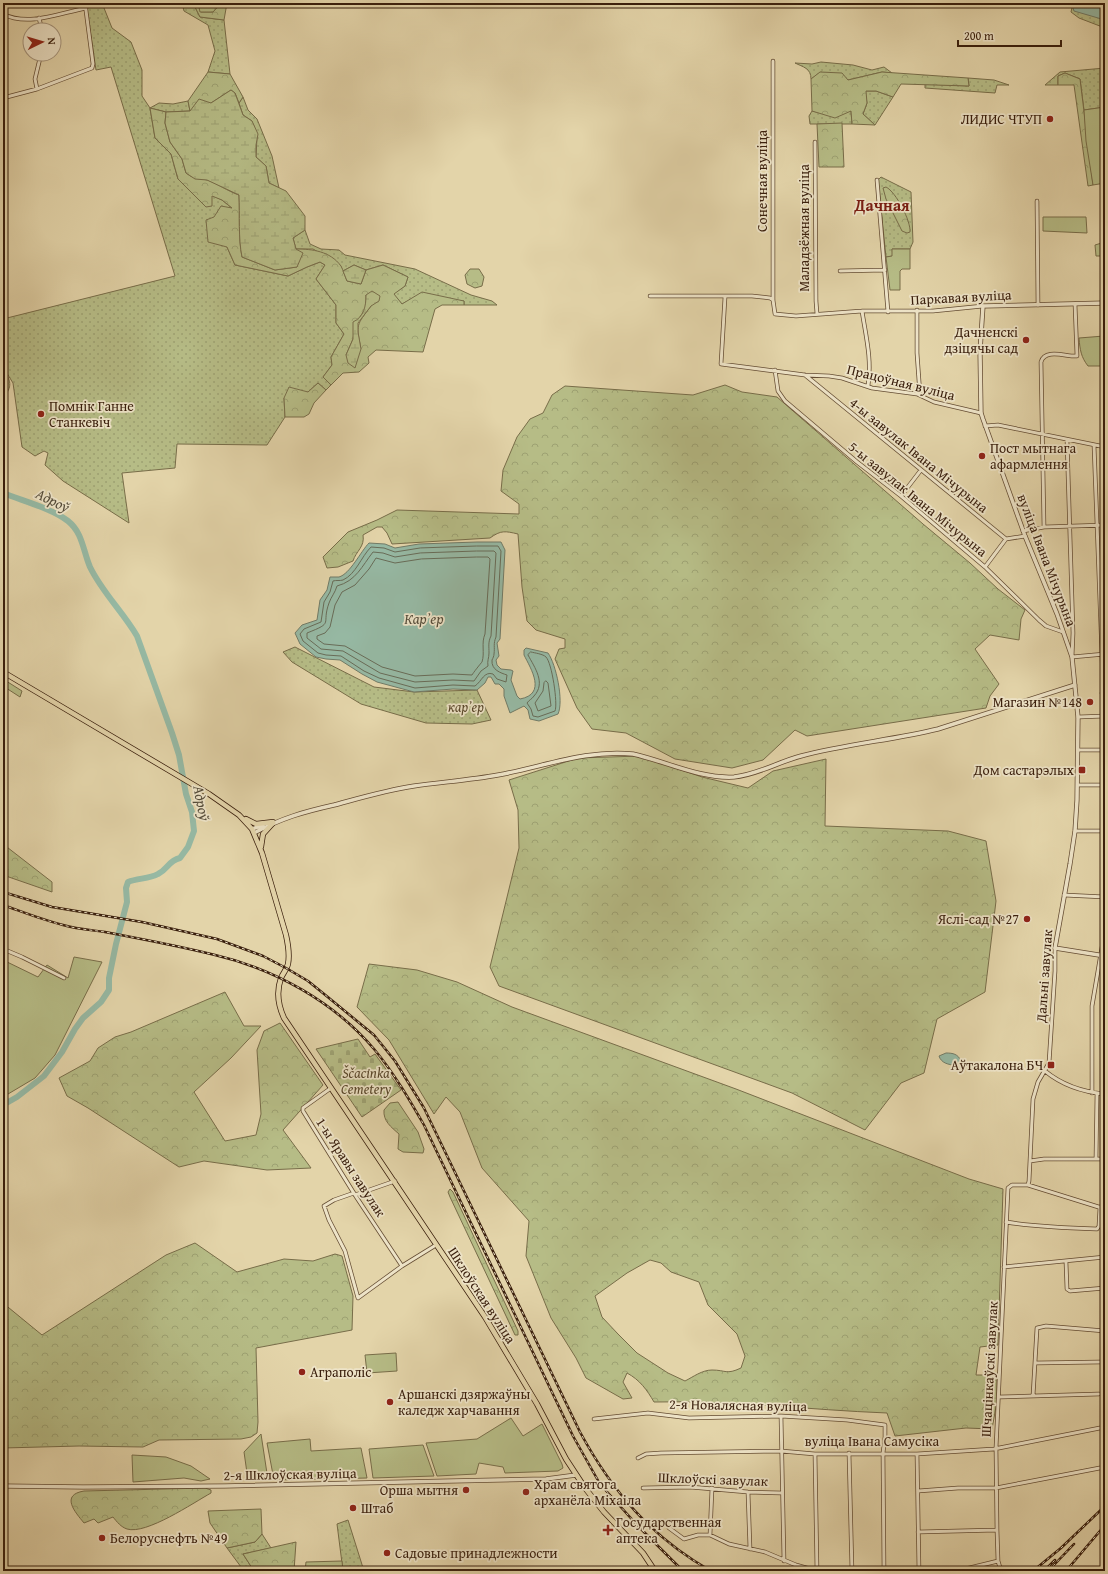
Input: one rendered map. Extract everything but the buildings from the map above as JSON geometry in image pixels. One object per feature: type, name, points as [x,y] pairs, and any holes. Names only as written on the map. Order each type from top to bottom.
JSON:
[{"type":"main road","points":[[3,672],[167,769],[253,823],[270,823],[262,839],[262,853]]},
{"type":"main road","points":[[239,815],[253,831]]},
{"type":"main road","name":"Шклоўская вуліца","points":[[253,831],[262,853],[289,948],[288,963],[281,978],[278,992],[280,1010],[331,1088],[395,1181],[497,1337],[537,1404],[576,1475],[597,1504],[643,1552],[655,1571]]},
{"type":"street","points":[[3,11],[6,3]]},
{"type":"street","points":[[3,98],[37,89],[92,68],[93,64],[85,3]]},
{"type":"street","points":[[3,14],[7,17],[17,19],[39,18],[86,8]]},
{"type":"street","points":[[39,18],[40,22]]},
{"type":"street","name":"Сонечная вуліца","points":[[773,61],[773,300]]},
{"type":"street","points":[[37,89],[35,79],[39,62]]},
{"type":"street","name":"Маладзёжная вуліца","points":[[815,142],[817,314]]},
{"type":"street","points":[[877,180],[888,312]]},
{"type":"street","points":[[1037,201],[1038,305]]},
{"type":"street","points":[[840,271],[885,270]]},
{"type":"street","points":[[650,296],[752,296],[770,298],[773,300]]},
{"type":"street","name":"Працоўная вуліца","points":[[725,297],[721,364],[805,375],[842,378],[868,386],[920,395],[925,399],[934,402],[981,413]]},
{"type":"street","name":"Паркавая вуліца","points":[[773,300],[775,314],[778,315],[862,311],[888,312],[917,310],[933,312],[983,306],[1105,303]]},
{"type":"street","points":[[1044,527],[1042,360],[1048,355],[1077,356],[1075,304]]},
{"type":"street","name":"вуліца Івана Мічурына","points":[[983,306],[980,351],[981,413],[1024,534],[1064,632],[1072,657],[1078,717]]},
{"type":"street","points":[[917,310],[917,353],[920,395]]},
{"type":"street","points":[[862,311],[870,359],[868,386]]},
{"type":"street","name":"5-ы завулак Івана Мічурына","points":[[775,370],[778,391],[785,401],[857,462],[901,496],[984,567],[1042,623],[1046,626],[1064,632]]},
{"type":"street","name":"4-ы завулак Івана Мічурына","points":[[805,375],[1006,539]]},
{"type":"street","points":[[811,381],[814,375]]},
{"type":"street","points":[[985,426],[998,425],[1105,447]]},
{"type":"street","points":[[1067,440],[1072,657],[1104,654]]},
{"type":"street","points":[[1094,445],[1096,525],[1104,654],[1102,693]]},
{"type":"street","points":[[901,496],[921,470]]},
{"type":"street","points":[[984,567],[1006,539],[1044,527],[1105,525]]},
{"type":"street","points":[[253,831],[270,823],[301,813],[401,788],[497,775],[603,753],[620,752],[633,754],[711,775],[733,777],[750,774],[800,756],[825,750],[938,730],[1075,685]]},
{"type":"street","points":[[1078,717],[1105,716]]},
{"type":"street","name":"Дальні завулак","points":[[1028,1185],[1033,1099],[1038,1082],[1049,1063],[1055,948],[1075,831],[1078,785],[1078,717]]},
{"type":"street","points":[[1078,750],[1105,750]]},
{"type":"street","points":[[1078,785],[1105,785]]},
{"type":"street","points":[[1075,831],[1105,830]]},
{"type":"street","points":[[1064,894],[1105,897]]},
{"type":"street","points":[[1092,1092],[1092,1006],[1105,930]]},
{"type":"street","points":[[1055,948],[1105,956]]},
{"type":"street","points":[[3,949],[64,978]]},
{"type":"street","points":[[1045,1071],[1053,1078],[1064,1084],[1097,1094],[1105,1094]]},
{"type":"street","name":"1-ы Яравы завулак","points":[[331,1088],[303,1108],[303,1111],[402,1266]]},
{"type":"street","points":[[1096,1158],[1097,1094]]},
{"type":"street","points":[[1030,1161],[1044,1159],[1105,1159]]},
{"type":"street","points":[[395,1181],[334,1200],[324,1206],[329,1220],[345,1251],[358,1298],[402,1266],[436,1245]]},
{"type":"street","name":"Шчацінкаўскі завулак","points":[[1001,1571],[998,1561],[996,1448],[1008,1188],[1012,1185],[1028,1185]]},
{"type":"street","points":[[1028,1185],[1105,1209]]},
{"type":"street","points":[[1006,1222],[1027,1226],[1097,1229],[1099,1226],[1100,1207]]},
{"type":"street","points":[[1004,1267],[1105,1257]]},
{"type":"street","points":[[1066,1262],[1067,1289],[1070,1291],[1105,1288]]},
{"type":"street","points":[[1033,1396],[1037,1328],[1046,1326],[1105,1331]]},
{"type":"street","points":[[1035,1363],[1100,1362]]},
{"type":"street","points":[[999,1397],[1099,1394]]},
{"type":"street","name":"2-я Новалясная вуліца","points":[[594,1419],[648,1412],[689,1418],[781,1416],[882,1424],[886,1429],[882,1453]]},
{"type":"street","points":[[781,1416],[784,1561]]},
{"type":"street","name":"вуліца Івана Самусіка","points":[[638,1458],[646,1454],[661,1453],[781,1451],[815,1454],[917,1454],[989,1450],[1105,1427]]},
{"type":"street","points":[[849,1453],[852,1571]]},
{"type":"street","points":[[882,1453],[884,1571]]},
{"type":"street","points":[[670,1528],[684,1539],[698,1535],[710,1536],[729,1544],[765,1552],[784,1561],[817,1571],[815,1454]]},
{"type":"street","points":[[917,1454],[919,1571]]},
{"type":"street","points":[[918,1491],[958,1488],[996,1488],[1105,1467]]},
{"type":"street","name":"2-я Шклоўская вуліца","points":[[3,1486],[83,1487],[345,1484],[546,1479],[576,1475]]},
{"type":"street","name":"Шклоўскі завулак","points":[[643,1488],[690,1487],[748,1492],[782,1493]]},
{"type":"street","points":[[710,1536],[712,1488]]},
{"type":"street","points":[[748,1492],[750,1549]]},
{"type":"street","points":[[918,1532],[997,1530]]},
{"type":"street","points":[[957,1571],[998,1561]]},
{"type":"green space","points":[[86,3],[102,3],[112,28],[131,42],[142,70],[142,96],[150,108],[155,138],[171,154],[178,179],[222,200],[233,209],[227,247],[235,265],[288,276],[320,262],[325,265],[316,279],[336,305],[336,323],[344,334],[331,357],[332,365],[323,377],[331,385],[326,390],[318,383],[308,392],[284,398],[285,417],[267,445],[177,444],[175,468],[122,473],[129,523],[63,481],[45,465],[48,453],[44,451],[35,456],[22,447],[13,383],[3,367],[3,319],[175,276],[111,67],[96,70]]},
{"type":"green space","points":[[182,3],[193,3],[200,17],[224,20],[230,74],[208,72],[215,51],[208,25],[184,11]]},
{"type":"green space","points":[[193,3],[198,3],[201,12],[213,12],[221,3],[227,3],[224,20],[200,17]]},
{"type":"green space","points":[[198,3],[221,3],[213,12],[200,12]]},
{"type":"green space","points":[[1073,3],[1075,3],[1073,8],[1104,19],[1105,28],[1079,18],[1071,12]]},
{"type":"green space","points":[[821,62],[853,65],[872,70],[884,67],[892,73],[882,72],[848,80],[821,72],[811,79],[810,72],[808,70],[795,63],[812,64]]},
{"type":"green space","points":[[1105,68],[1105,107],[1084,110],[1080,79],[1065,73],[1058,76],[1058,85],[1045,85],[1060,72]]},
{"type":"green space","points":[[208,72],[230,74],[243,97],[239,103],[235,93],[231,90],[211,103],[190,111],[188,101]]},
{"type":"green space","points":[[820,72],[842,73],[848,80],[882,72],[968,78],[969,86],[901,84],[893,97],[876,91],[866,91],[867,103],[863,114],[875,125],[852,124],[851,111],[835,118],[812,111],[811,79]]},
{"type":"green space","points":[[1065,73],[1080,79],[1093,185],[1088,186],[1074,85],[1058,85],[1058,76]]},
{"type":"green space","points":[[968,78],[994,80],[1009,85],[997,85],[995,93],[925,88],[925,84],[969,86]]},
{"type":"green space","points":[[231,90],[235,93],[243,115],[252,121],[258,134],[256,157],[266,166],[269,183],[286,191],[305,216],[305,230],[293,238],[296,249],[303,253],[297,267],[275,270],[242,257],[239,195],[207,180],[195,179],[186,173],[182,159],[170,142],[165,123],[166,112],[190,111],[199,99],[211,103]]},
{"type":"green space","points":[[865,91],[876,91],[893,97],[875,125],[863,114],[867,103]]},
{"type":"green space","points":[[243,97],[248,110],[257,119],[272,156],[279,188],[269,183],[266,166],[256,157],[257,137],[252,121],[243,115],[239,103]]},
{"type":"green space","points":[[188,101],[190,111],[166,112],[150,108],[159,103],[173,104]]},
{"type":"green space","points":[[1105,107],[1105,183],[1093,185],[1086,141],[1084,110]]},
{"type":"green space","points":[[150,108],[166,112],[165,123],[170,142],[182,159],[186,173],[195,178],[210,181],[239,195],[242,257],[275,270],[297,267],[296,249],[314,250],[326,254],[337,261],[341,266],[347,281],[361,284],[366,270],[383,265],[408,277],[405,286],[394,294],[402,304],[422,292],[464,301],[464,305],[442,305],[435,309],[423,352],[376,350],[368,357],[369,363],[359,372],[343,373],[331,385],[323,377],[332,365],[331,357],[344,334],[336,323],[336,305],[316,279],[325,265],[320,262],[288,276],[235,265],[227,247],[208,242],[206,220],[214,217],[221,206],[232,208],[222,200],[212,196],[212,206],[206,207],[178,179],[171,154],[155,138]],"holes":[[[366,295],[371,306],[358,326],[361,349],[346,355],[353,339],[358,320],[366,308]]]},
{"type":"green space","points":[[812,111],[821,113],[851,111],[852,124],[810,124],[809,116]]},
{"type":"green space","points":[[842,123],[844,167],[819,167],[817,124]]},
{"type":"green space","points":[[881,177],[911,192],[913,242],[910,249],[892,249],[893,256],[886,257],[878,180]]},
{"type":"green space","points":[[886,187],[894,195],[902,207],[910,227],[910,232],[907,233],[902,231],[886,199],[883,188]]},
{"type":"green space","points":[[1043,217],[1086,217],[1087,233],[1043,231]]},
{"type":"green space","points":[[305,230],[310,244],[321,249],[339,250],[345,255],[415,269],[471,295],[492,301],[497,305],[464,305],[464,301],[412,299],[402,304],[393,294],[405,286],[408,277],[383,265],[366,270],[354,265],[343,271],[340,265],[313,249],[296,249],[293,238]]},
{"type":"green space","points":[[1105,242],[1105,258],[1096,256],[1095,245]]},
{"type":"green space","points":[[892,249],[910,249],[910,269],[902,269],[900,271],[900,290],[890,290],[886,257],[892,256]]},
{"type":"green space","points":[[354,265],[366,270],[361,284],[347,281],[343,271]]},
{"type":"green space","points":[[470,269],[479,269],[484,277],[482,286],[475,288],[467,284],[465,275]]},
{"type":"green space","points":[[372,291],[380,296],[379,301],[371,306],[358,323],[361,349],[355,368],[348,363],[346,355],[353,339],[353,322],[362,314],[366,303],[366,295]]},
{"type":"green space","points":[[1104,336],[1103,366],[1088,366],[1081,353],[1079,338]]},
{"type":"green space","points":[[3,370],[8,377],[10,387],[3,397]]},
{"type":"green space","points":[[318,383],[326,390],[314,403],[309,414],[304,417],[285,417],[284,398],[289,387],[308,392]]},
{"type":"green space","points":[[725,385],[742,392],[777,397],[970,563],[998,589],[1025,610],[1021,619],[1019,640],[990,635],[975,649],[999,684],[990,696],[986,708],[807,736],[795,730],[763,760],[732,768],[675,759],[626,733],[592,729],[577,708],[555,659],[559,649],[565,648],[565,639],[536,630],[527,621],[522,587],[518,534],[503,532],[490,538],[392,544],[387,533],[382,527],[377,527],[363,535],[362,546],[353,561],[338,567],[327,568],[323,557],[348,532],[397,510],[519,514],[519,504],[501,491],[503,470],[517,437],[530,419],[543,413],[552,395],[565,386],[693,395]]},
{"type":"green space","name":"карʼер","points":[[295,647],[374,687],[414,692],[477,690],[491,720],[472,724],[426,723],[361,704],[292,662],[283,652]]},
{"type":"green space","points":[[3,679],[22,691],[20,697],[3,686]]},
{"type":"green space","points":[[640,756],[702,777],[748,788],[773,771],[826,759],[825,826],[948,831],[986,841],[996,901],[985,992],[937,1019],[924,1073],[901,1083],[865,1130],[792,1093],[499,986],[490,967],[519,848],[518,810],[509,780],[578,758]]},
{"type":"green space","points":[[3,844],[52,882],[52,892],[3,875]]},
{"type":"green space","points":[[74,957],[102,962],[55,1055],[35,1078],[3,1097],[3,960],[38,977],[47,965],[68,978]]},
{"type":"green space","points":[[369,964],[417,970],[457,982],[512,1007],[736,1089],[969,1179],[1003,1189],[998,1345],[980,1347],[976,1375],[997,1375],[997,1401],[992,1429],[966,1428],[895,1436],[887,1413],[712,1402],[654,1402],[643,1386],[627,1373],[623,1382],[632,1398],[623,1399],[586,1378],[576,1358],[551,1318],[526,1256],[529,1221],[482,1168],[460,1112],[446,1097],[434,1114],[389,1040],[357,1007]],"holes":[[[650,1260],[661,1263],[671,1272],[699,1282],[708,1305],[737,1334],[745,1356],[741,1368],[729,1372],[708,1370],[701,1372],[685,1381],[668,1373],[637,1353],[602,1317],[595,1296],[627,1273]]]},
{"type":"green space","points":[[225,992],[244,1026],[261,1026],[231,1058],[194,1092],[225,1141],[256,1135],[261,1114],[257,1050],[264,1031],[280,1023],[323,1085],[283,1130],[311,1168],[267,1170],[204,1161],[179,1167],[67,1096],[59,1078],[90,1061],[98,1048],[115,1037],[131,1032]]},
{"type":"green space","name":"Ščacinka Cemetery","points":[[358,1039],[370,1057],[375,1054],[401,1090],[362,1117],[316,1049]]},
{"type":"green space","points":[[398,1102],[418,1132],[424,1149],[423,1153],[403,1152],[398,1149],[399,1134],[386,1121],[384,1110],[390,1103]]},
{"type":"green space","points":[[450,1189],[453,1192],[518,1331],[518,1335],[515,1335],[450,1197],[448,1192]]},
{"type":"green space","points":[[195,1243],[237,1272],[284,1259],[313,1261],[335,1254],[342,1256],[353,1296],[352,1330],[256,1348],[258,1422],[257,1433],[251,1437],[241,1439],[159,1440],[143,1447],[79,1446],[3,1448],[3,1303],[42,1335],[166,1255]]},
{"type":"green space","points":[[396,1353],[397,1371],[367,1373],[365,1355]]},
{"type":"green space","points":[[511,1418],[523,1436],[542,1424],[563,1468],[558,1471],[505,1473],[503,1467],[479,1463],[476,1474],[437,1476],[426,1443],[477,1439]]},
{"type":"green space","points":[[261,1434],[268,1480],[248,1480],[244,1452]]},
{"type":"green space","points":[[310,1439],[311,1451],[361,1448],[367,1478],[274,1480],[267,1443]]},
{"type":"green space","points":[[423,1445],[434,1476],[373,1478],[369,1449]]},
{"type":"green space","points":[[132,1455],[166,1457],[191,1466],[210,1479],[201,1481],[184,1478],[133,1482]]},
{"type":"green space","points":[[205,1488],[211,1490],[211,1493],[157,1523],[135,1530],[125,1528],[113,1517],[98,1523],[94,1519],[84,1523],[74,1509],[71,1500],[77,1493],[84,1491]]},
{"type":"green space","points":[[261,1509],[262,1534],[255,1542],[227,1548],[210,1523],[208,1511]]},
{"type":"green space","points":[[348,1520],[364,1571],[343,1571],[337,1524]]},
{"type":"green space","points":[[262,1534],[271,1548],[243,1554],[254,1571],[244,1571],[227,1548],[255,1542]]},
{"type":"green space","points":[[296,1542],[294,1571],[254,1571],[243,1554]]},
{"type":"green space","points":[[342,1561],[343,1571],[305,1571],[306,1562]]},
{"type":"water","points":[[1075,3],[1105,3],[1105,20],[1074,11],[1073,8]]},
{"type":"water","name":"Карʼер","points":[[501,542],[505,550],[500,639],[497,643],[499,656],[496,660],[497,665],[501,669],[513,671],[511,680],[517,696],[520,699],[533,692],[535,687],[535,680],[524,655],[524,650],[526,648],[548,653],[554,665],[560,692],[560,708],[558,714],[539,721],[530,719],[528,710],[524,706],[510,713],[504,696],[504,689],[499,684],[495,684],[491,677],[488,677],[485,683],[477,690],[453,689],[414,692],[377,682],[340,660],[316,657],[300,644],[295,633],[302,625],[317,620],[320,600],[327,590],[330,577],[339,577],[347,572],[369,543],[385,544],[395,548],[419,544]]},
{"type":"water","points":[[946,1053],[955,1054],[961,1061],[955,1065],[946,1063],[939,1056]]},
{"type":"waterway","name":"Адроў","points":[[3,493],[53,512],[61,516],[73,526],[80,537],[90,567],[95,576],[137,636],[179,755],[186,794],[192,812],[194,831],[188,847],[180,858],[173,861],[155,876],[128,882],[126,888],[127,902],[109,978],[109,990],[101,1002],[83,1018],[62,1052],[44,1076],[17,1097],[3,1105]]},
{"type":"railway","points":[[3,892],[52,907],[142,922],[217,939],[263,956],[308,981],[374,1035],[395,1061],[424,1108],[592,1454],[620,1493],[652,1528],[689,1558],[711,1571]]},
{"type":"railway","points":[[3,905],[68,926],[147,940],[215,955],[260,969],[322,1002],[341,1016],[358,1032],[388,1067],[424,1125],[573,1436],[600,1484],[638,1526],[683,1571]]},
{"type":"railway","points":[[1033,1571],[1061,1548],[1105,1506]]},
{"type":"railway","points":[[1066,1571],[1105,1525]]},
{"type":"railway","points":[[1053,1566],[1074,1544]]},
{"type":"railway","points":[[1044,1571],[1055,1560]]},
{"type":"place","name":"ЛИДИС ЧТУП","points":[[1050,119]]},
{"type":"place","name":"Дачненскі дзіцячы сад","points":[[1026,340]]},
{"type":"place","name":"Помнік Ганне Станкевіч","points":[[41,414]]},
{"type":"place","name":"Пост мытнага афармлення","points":[[982,456]]},
{"type":"place","name":"Магазин №148","points":[[1090,702]]},
{"type":"place","name":"Дом састарэлых","points":[[1082,770]]},
{"type":"place","name":"Яслі-сад №27","points":[[1027,919]]},
{"type":"place","name":"Аўтакалона БЧ","points":[[1051,1065]]},
{"type":"place","name":"Аграполіс","points":[[302,1372]]},
{"type":"place","name":"Аршанскі дзяржаўны каледж харчавання","points":[[390,1402]]},
{"type":"place","name":"Орша мытня","points":[[466,1490]]},
{"type":"place","name":"Храм святога арханёла Міхаіла","points":[[526,1492]]},
{"type":"place","name":"Штаб","points":[[353,1508]]},
{"type":"place","name":"Государственная аптека","points":[[608,1530]]},
{"type":"place","name":"Белоруснефть №49","points":[[102,1538]]},
{"type":"place","name":"Садовые принадлежности","points":[[387,1553]]},
{"type":"district","name":"Дачная","points":[[882,205]]}]
